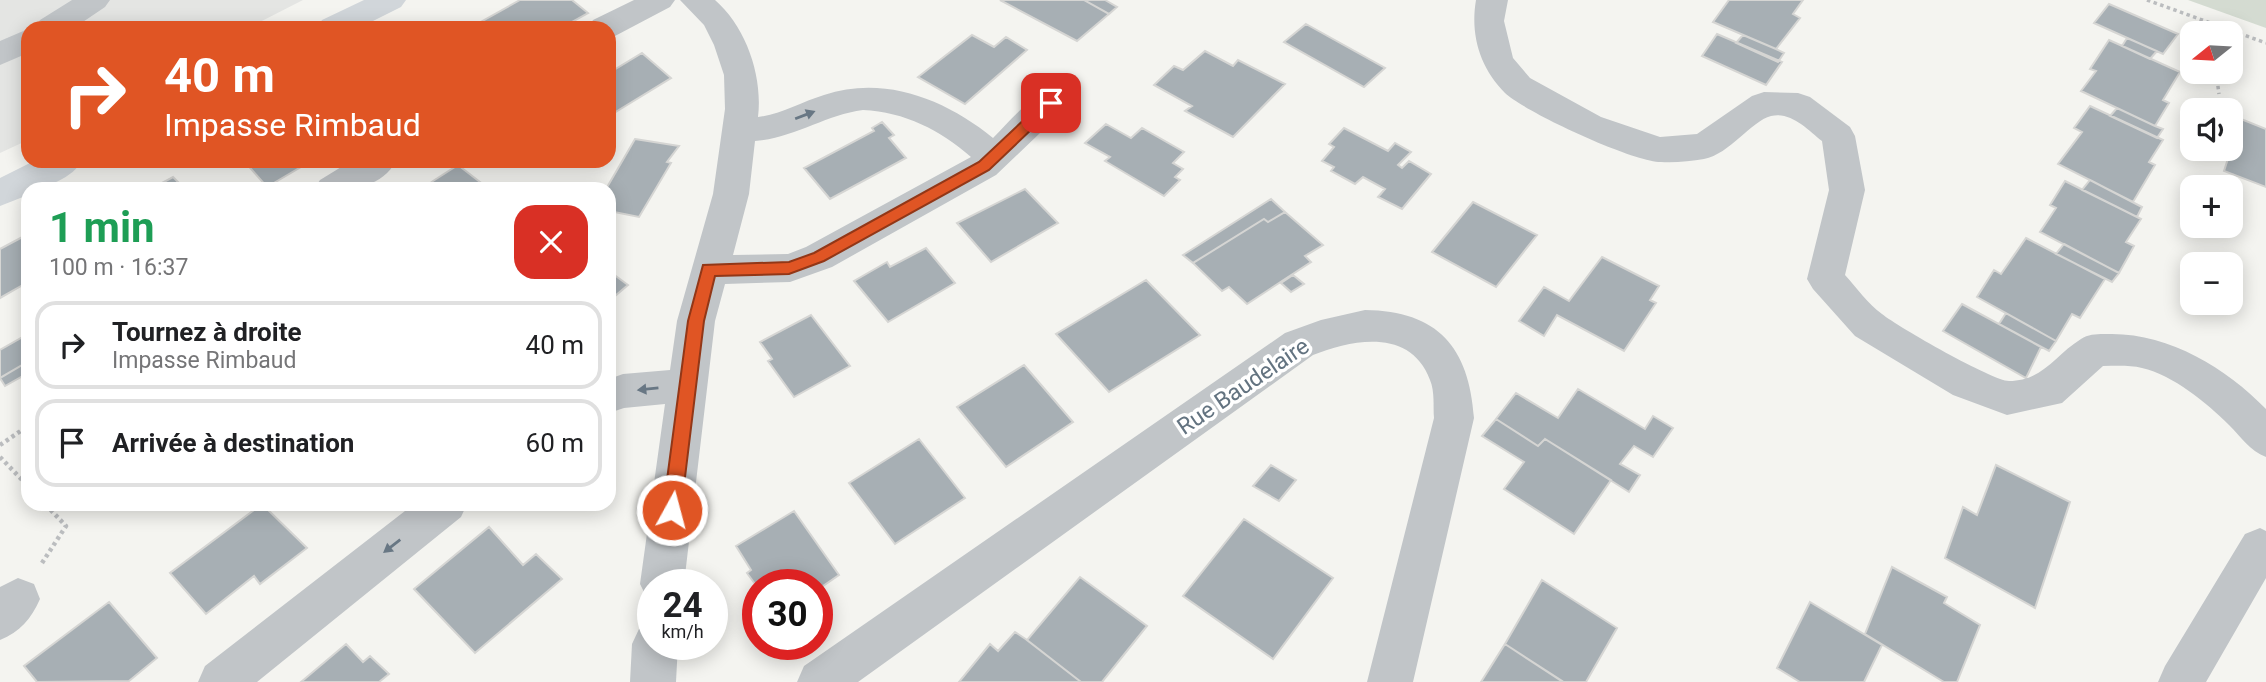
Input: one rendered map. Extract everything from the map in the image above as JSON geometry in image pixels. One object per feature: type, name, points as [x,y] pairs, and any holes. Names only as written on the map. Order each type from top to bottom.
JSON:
[{"type":"main road","points":[[347,21],[390,0]]},
{"type":"main road","points":[[22,182],[51,168]]},
{"type":"main road","points":[[0,193],[21,183]]},
{"type":"street","points":[[62,21],[94,0]]},
{"type":"street","points":[[616,22],[659,0]]},
{"type":"street","points":[[664,569],[696,321],[731,194],[742,109],[740,75],[730,45],[717,19],[696,0]]},
{"type":"street","points":[[1492,0],[1488,21],[1498,61],[1518,86],[1588,127],[1659,150],[1705,146],[1764,104],[1798,105],[1838,136],[1847,190],[1826,279],[1868,325],[1967,383],[2007,398],[2048,391],[2095,351],[2152,354],[2218,391],[2257,426],[2266,439]]},
{"type":"street","points":[[0,54],[21,44]]},
{"type":"street","points":[[739,130],[776,127],[857,98],[888,98],[920,109],[973,138],[993,157]]},
{"type":"street","points":[[708,270],[789,268],[819,257],[984,166],[1051,103]]},
{"type":"street","points":[[344,182],[367,168]]},
{"type":"street","name":"Rue Baudelaire","points":[[820,682],[1299,344],[1331,330],[1364,324],[1391,325],[1413,334],[1436,353],[1451,381],[1454,418],[1390,682]]},
{"type":"street","points":[[616,393],[688,385]]},
{"type":"street","points":[[221,682],[437,511]]},
{"type":"street","points":[[2182,682],[2264,546]]},
{"type":"street","points":[[653,682],[654,660]]},
{"type":"path","points":[[2147,0],[2206,21]]},
{"type":"path","points":[[2244,35],[2266,43]]},
{"type":"path","points":[[2218,84],[2219,94]]},
{"type":"path","points":[[0,445],[21,431]]},
{"type":"path","points":[[0,457],[21,479]]},
{"type":"path","points":[[9,609],[66,526],[52,511]]},
{"type":"shaded area","points":[[0,0],[303,0],[262,21],[21,21],[21,143],[0,153]]},
{"type":"shaded area","points":[[2188,0],[2266,0],[2266,28]]},
{"type":"building","points":[[520,0],[572,0],[588,13],[574,21],[482,21]]},
{"type":"building","points":[[1000,0],[1084,0],[1109,14],[1077,41]]},
{"type":"building","points":[[1084,0],[1105,0],[1117,7],[1109,14]]},
{"type":"building","points":[[1729,0],[1803,0],[1793,14],[1800,18],[1776,49],[1713,22]]},
{"type":"building","points":[[2109,4],[2178,34],[2163,54],[2094,23]]},
{"type":"building","points":[[1306,24],[1385,68],[1364,87],[1284,42]]},
{"type":"building","points":[[1717,34],[1782,62],[1766,85],[1702,56]]},
{"type":"building","points":[[972,35],[994,47],[1006,37],[1027,50],[965,104],[918,77]]},
{"type":"building","points":[[1743,35],[1784,53],[1778,62],[1736,43]]},
{"type":"building","points":[[2127,38],[2157,51],[2150,59],[2122,46]]},
{"type":"building","points":[[2109,40],[2180,72],[2163,100],[2169,103],[2155,126],[2081,91],[2096,71],[2090,69]]},
{"type":"building","points":[[1205,51],[1233,66],[1238,60],[1285,84],[1233,137],[1185,111],[1192,106],[1154,85],[1174,66],[1183,70]]},
{"type":"building","points":[[642,53],[671,78],[616,112],[616,69]]},
{"type":"building","points":[[2090,106],[2163,140],[2149,162],[2155,165],[2133,202],[2058,164],[2082,132],[2074,128]]},
{"type":"building","points":[[2117,108],[2163,129],[2157,138],[2110,116]]},
{"type":"building","points":[[2243,120],[2266,129],[2266,187],[2243,178],[2243,175],[2224,171],[2227,161],[2243,161]]},
{"type":"building","points":[[882,122],[894,135],[889,138],[906,158],[830,199],[804,168],[874,131],[872,128]]},
{"type":"building","points":[[1106,124],[1131,138],[1142,128],[1184,152],[1173,163],[1183,169],[1175,177],[1180,180],[1164,196],[1105,161],[1110,157],[1085,143]]},
{"type":"building","points":[[1344,128],[1388,151],[1395,143],[1411,152],[1398,165],[1402,168],[1409,161],[1431,174],[1402,209],[1378,197],[1385,189],[1363,177],[1355,184],[1331,171],[1334,167],[1322,161],[1334,147],[1329,144]]},
{"type":"building","points":[[635,139],[679,146],[667,162],[671,163],[639,217],[616,212],[616,182],[610,182]]},
{"type":"building","points":[[250,168],[299,168],[275,182],[263,182]]},
{"type":"building","points":[[453,168],[462,168],[480,182],[432,182]]},
{"type":"building","points":[[173,177],[178,182],[164,182]]},
{"type":"building","points":[[2090,180],[2142,207],[2137,217],[2082,190]]},
{"type":"building","points":[[2065,181],[2141,219],[2126,242],[2134,246],[2119,273],[2040,232],[2056,208],[2050,205]]},
{"type":"building","points":[[1025,189],[1058,223],[991,262],[957,223]]},
{"type":"building","points":[[1271,199],[1285,212],[1268,222],[1264,219],[1193,263],[1183,255]]},
{"type":"building","points":[[1473,202],[1537,235],[1496,287],[1432,252]]},
{"type":"building","points":[[1285,212],[1323,245],[1305,256],[1311,262],[1247,304],[1229,287],[1222,291],[1193,263],[1264,219],[1268,222]]},
{"type":"building","points":[[21,238],[21,286],[0,298],[0,249]]},
{"type":"building","points":[[2026,238],[2105,279],[2080,318],[2072,314],[2056,341],[1977,297],[1994,270],[2001,274]]},
{"type":"building","points":[[2064,244],[2119,273],[2112,282],[2056,254]]},
{"type":"building","points":[[926,248],[955,283],[888,322],[854,281],[887,262],[890,267]]},
{"type":"building","points":[[1602,257],[1659,286],[1650,300],[1656,303],[1624,351],[1557,315],[1544,336],[1519,321],[1544,287],[1569,301]]},
{"type":"building","points":[[1293,275],[1304,284],[1291,292],[1281,283]]},
{"type":"building","points":[[616,276],[628,285],[616,295]]},
{"type":"building","points":[[1146,280],[1200,335],[1109,392],[1056,334]]},
{"type":"building","points":[[1962,304],[2041,347],[2026,378],[1943,331]]},
{"type":"building","points":[[2006,313],[2056,341],[2049,351],[1999,324]]},
{"type":"building","points":[[811,315],[850,366],[794,397],[768,361],[772,359],[760,342]]},
{"type":"building","points":[[21,338],[21,366],[0,378],[0,350]]},
{"type":"building","points":[[1024,365],[1073,422],[1006,467],[957,407]]},
{"type":"building","points":[[21,366],[21,377],[5,386],[0,378]]},
{"type":"building","points":[[1578,389],[1645,429],[1653,416],[1673,428],[1653,457],[1634,446],[1620,464],[1640,475],[1629,492],[1545,439],[1538,446],[1496,419],[1516,393],[1558,418]]},
{"type":"building","points":[[1496,419],[1538,446],[1545,439],[1611,480],[1574,534],[1504,489],[1524,462],[1482,436]]},
{"type":"building","points":[[919,439],[965,498],[895,544],[849,483]]},
{"type":"building","points":[[1271,465],[1296,480],[1279,501],[1253,486]]},
{"type":"building","points":[[1996,465],[2070,502],[2035,608],[1945,558],[1963,507],[1977,515]]},
{"type":"building","points":[[253,511],[269,511],[307,548],[260,584],[254,576],[206,614],[170,573]]},
{"type":"building","points":[[794,511],[839,575],[833,579],[833,569],[750,569],[736,546]]},
{"type":"building","points":[[1244,519],[1333,578],[1273,659],[1183,596]]},
{"type":"building","points":[[489,527],[523,565],[536,554],[562,579],[475,653],[414,589]]},
{"type":"building","points":[[1892,567],[1947,597],[1944,603],[1980,625],[1957,682],[1944,682],[1865,634]]},
{"type":"building","points":[[1080,577],[1147,626],[1102,682],[1081,682],[1027,640]]},
{"type":"building","points":[[1542,580],[1617,628],[1586,682],[1563,682],[1505,644]]},
{"type":"building","points":[[109,602],[157,658],[129,681],[37,682],[24,666]]},
{"type":"building","points":[[1810,602],[1882,645],[1864,682],[1800,682],[1777,668]]},
{"type":"building","points":[[1015,632],[1081,682],[959,682],[990,644],[998,651]]},
{"type":"building","points":[[346,644],[363,662],[370,656],[389,674],[379,682],[301,682]]},
{"type":"building","points":[[1505,644],[1562,681],[1481,682]]},
{"type":"route","points":[[672,510],[696,321],[708,270],[737,267],[789,268],[819,257],[984,166],[1051,103]]}]
